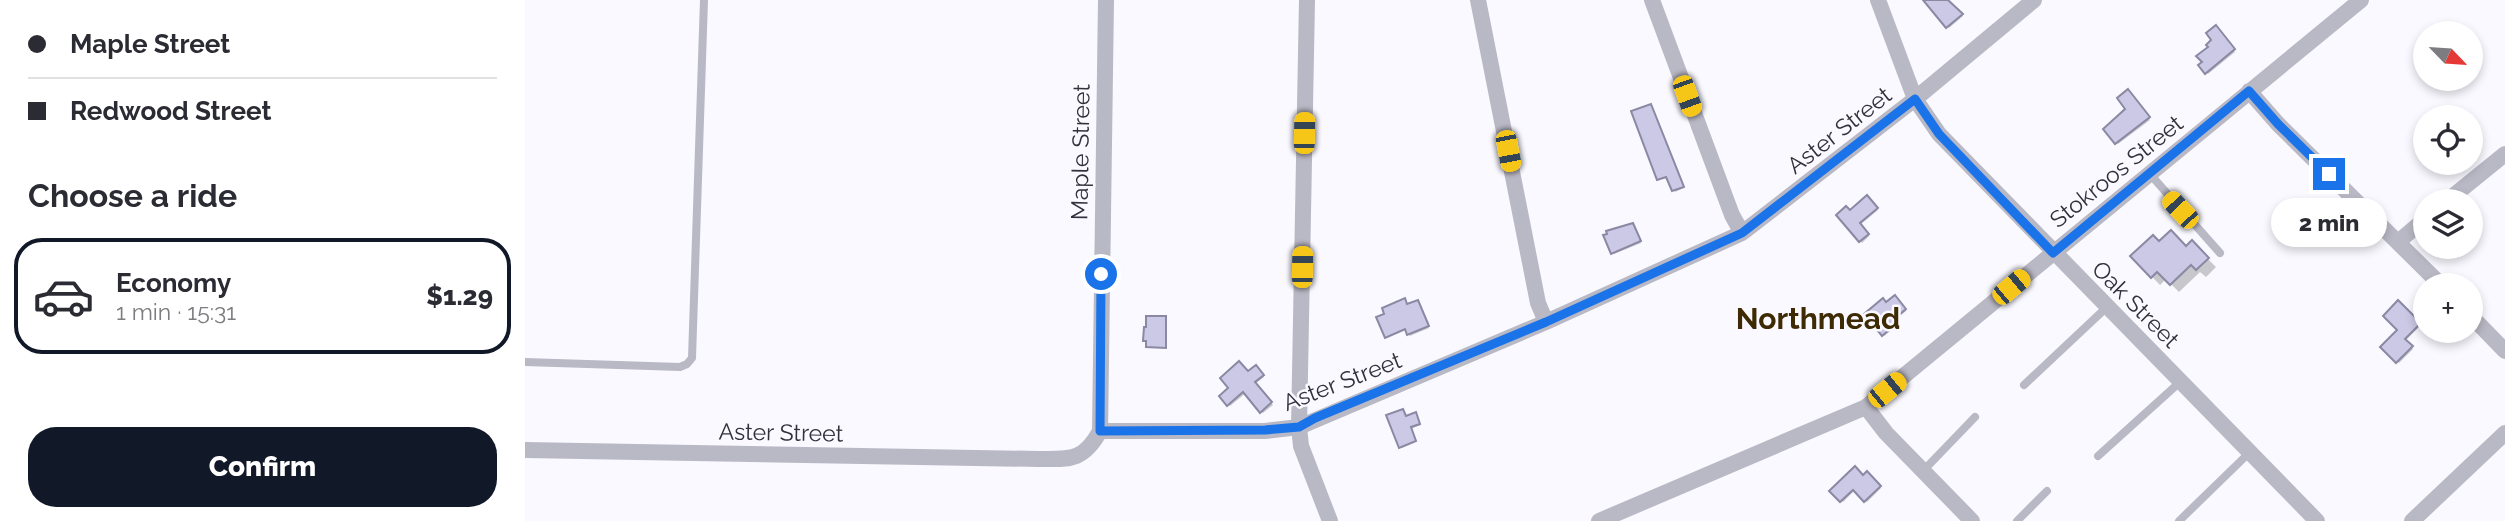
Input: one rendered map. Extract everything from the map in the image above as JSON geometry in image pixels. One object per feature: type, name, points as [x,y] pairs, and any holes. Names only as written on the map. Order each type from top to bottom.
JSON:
[{"type":"street","name":"Maple Street","points":[[1100,431],[1106,0]]},
{"type":"street","points":[[1307,0],[1299,427],[1301,446],[1331,521]]},
{"type":"street","points":[[1478,0],[1538,303],[1546,322]]},
{"type":"street","points":[[1652,0],[1732,215],[1742,233]]},
{"type":"street","name":"Oak Street","points":[[1878,0],[1915,99],[1939,134],[2317,521]]},
{"type":"street","name":"Aster Street","points":[[525,450],[1053,459],[1082,454],[1100,431],[1265,430],[1299,427],[1546,322],[1742,233],[1915,99],[2034,0]]},
{"type":"street","name":"Stokroos Street","points":[[1599,521],[1866,407],[2361,0]]},
{"type":"street","points":[[2249,91],[2278,124],[2429,273]]},
{"type":"street","points":[[2462,189],[2505,155]]},
{"type":"street","points":[[2398,242],[2413,229]]},
{"type":"street","points":[[2483,328],[2505,351]]},
{"type":"street","points":[[1866,407],[1886,433],[1972,521]]},
{"type":"street","points":[[2412,521],[2505,433]]},
{"type":"lane","points":[[525,362],[680,367],[692,358],[704,0]]},
{"type":"lane","points":[[2150,173],[2220,253]]},
{"type":"lane","points":[[2024,385],[2107,307]]},
{"type":"lane","points":[[2098,456],[2180,382]]},
{"type":"lane","points":[[1923,471],[1975,417]]},
{"type":"lane","points":[[2179,521],[2249,452]]},
{"type":"lane","points":[[2017,521],[2047,491]]},
{"type":"building","points":[[1923,0],[1948,0],[1963,14],[1946,28]]},
{"type":"building","points":[[2216,25],[2235,49],[2205,74],[2198,65],[2202,62],[2196,56],[2208,47],[2206,45],[2211,40],[2206,33]]},
{"type":"building","points":[[2128,89],[2150,117],[2115,144],[2103,129],[2125,109],[2117,98]]},
{"type":"building","points":[[1651,104],[1684,187],[1672,191],[1666,177],[1657,180],[1631,111]]},
{"type":"building","points":[[1867,195],[1878,208],[1860,223],[1869,234],[1859,242],[1836,215],[1846,206],[1850,210]]},
{"type":"building","points":[[1633,223],[1641,241],[1611,254],[1603,235],[1607,234],[1606,231]]},
{"type":"building","points":[[2171,230],[2186,246],[2192,240],[2209,258],[2196,270],[2191,265],[2170,285],[2157,272],[2151,278],[2130,256],[2153,235],[2159,241]]},
{"type":"building","points":[[1895,295],[1906,309],[1894,319],[1897,323],[1882,336],[1864,314],[1883,298],[1886,302]]},
{"type":"building","points":[[1405,298],[1407,304],[1418,300],[1429,326],[1407,335],[1405,329],[1385,338],[1376,317],[1384,314],[1382,308]]},
{"type":"building","points":[[2398,300],[2413,315],[2413,331],[2405,339],[2413,346],[2396,363],[2380,347],[2397,330],[2383,316]]},
{"type":"building","points":[[1146,316],[1166,316],[1166,348],[1146,347],[1146,341],[1143,341]]},
{"type":"building","points":[[1239,361],[1248,371],[1256,365],[1264,375],[1255,382],[1272,402],[1260,413],[1243,392],[1227,406],[1219,396],[1228,388],[1220,378]]},
{"type":"building","points":[[1403,409],[1406,416],[1416,412],[1420,424],[1411,427],[1416,441],[1399,448],[1386,415]]},
{"type":"building","points":[[1855,466],[1863,475],[1867,471],[1881,486],[1864,502],[1853,490],[1840,502],[1829,491]]},
{"type":"district","name":"Northmead","points":[[1818,318]]},
{"type":"route","points":[[1101,274],[1100,431],[1265,430],[1299,427],[1546,322],[1742,233],[1915,99],[1939,134],[2053,253],[2249,91],[2329,174]]}]
